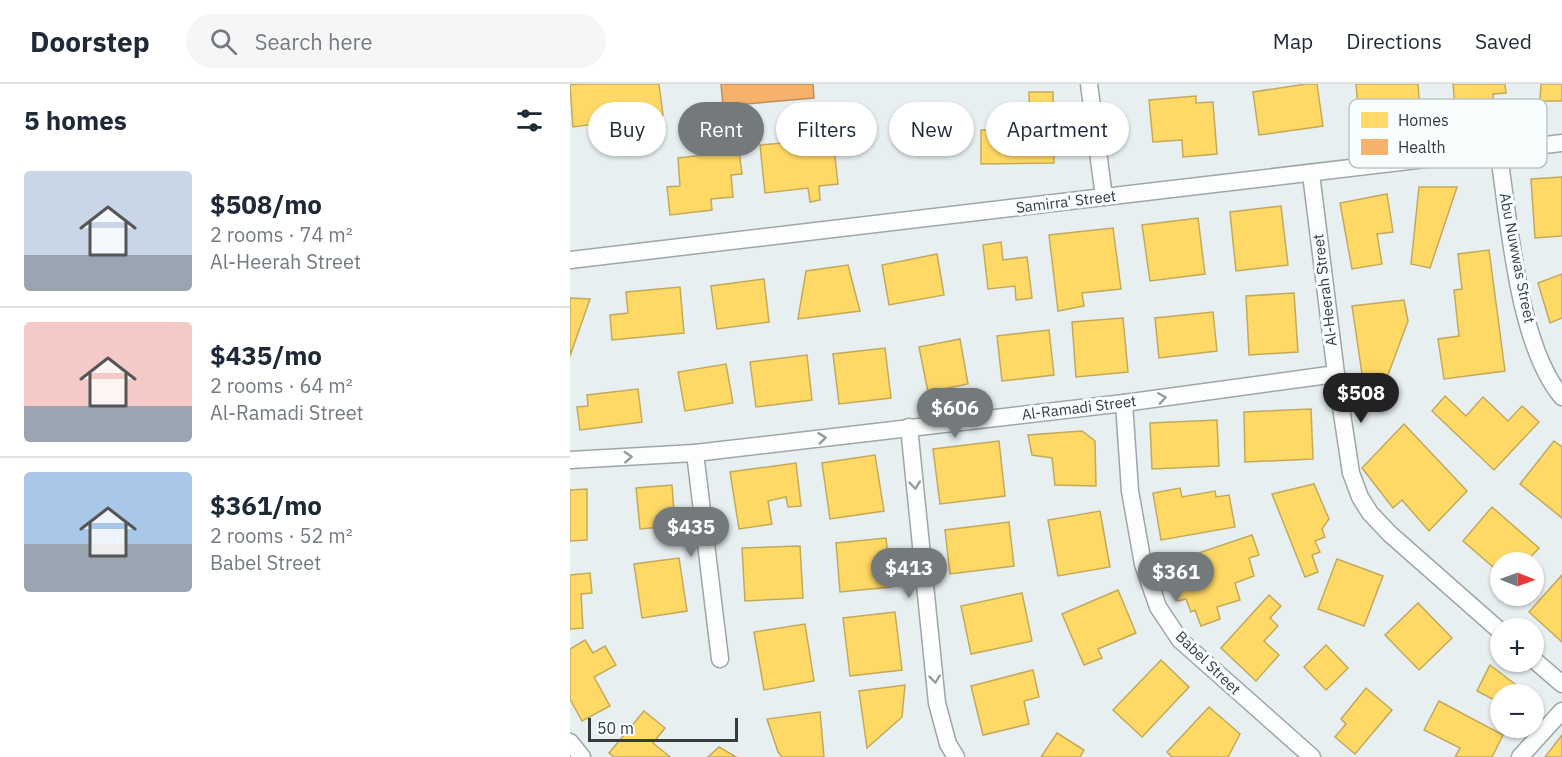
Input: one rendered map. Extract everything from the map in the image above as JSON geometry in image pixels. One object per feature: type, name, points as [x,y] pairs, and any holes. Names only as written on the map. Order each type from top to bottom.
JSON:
[{"type":"street","points":[[1089,84],[1104,197]]},
{"type":"street","name":"Samirra' Street","points":[[1547,144],[1562,143]]},
{"type":"street","name":"Samirra' Street","points":[[570,260],[1356,168]]},
{"type":"street","name":"Abu Nuwwas Street","points":[[1501,168],[1528,323],[1547,372],[1562,397]]},
{"type":"street","name":"Al-Heerah Street","points":[[1311,174],[1351,473],[1360,497],[1370,513],[1490,622]]},
{"type":"street","name":"Al-Ramadi Street","points":[[570,460],[695,453],[1124,403],[1336,374]]},
{"type":"street","name":"Babel Street","points":[[1124,403],[1130,491],[1143,564],[1158,607],[1180,640],[1312,757]]},
{"type":"street","points":[[909,427],[937,703],[948,744],[956,757]]},
{"type":"street","points":[[695,453],[720,659]]},
{"type":"street","points":[[1544,668],[1562,684]]},
{"type":"street","points":[[1520,757],[1562,711]]},
{"type":"street","points":[[570,742],[582,757]]},
{"type":"building: Homes","points":[[659,84],[661,102],[588,102],[588,125],[573,127],[570,85]]},
{"type":"building: Homes","points":[[1317,84],[1323,126],[1259,135],[1253,92]]},
{"type":"building: Homes","points":[[1356,84],[1418,84],[1419,99],[1357,99]]},
{"type":"building: Homes","points":[[1453,84],[1505,84],[1506,93],[1493,94],[1493,99],[1454,99]]},
{"type":"building: Homes","points":[[1541,84],[1562,84],[1562,101],[1540,99]]},
{"type":"building: Homes","points":[[1029,92],[1053,92],[1053,102],[1029,102]]},
{"type":"building: Homes","points":[[1196,96],[1196,103],[1213,102],[1217,154],[1183,157],[1182,140],[1153,142],[1149,100]]},
{"type":"building: Homes","points":[[981,130],[986,130],[986,156],[1054,156],[1054,163],[981,164]]},
{"type":"building: Homes","points":[[776,144],[776,156],[835,156],[838,184],[819,186],[820,200],[810,202],[808,188],[765,193],[761,156],[764,156],[764,145]]},
{"type":"building: Homes","points":[[740,156],[742,174],[731,175],[733,197],[711,199],[712,210],[670,215],[667,187],[680,186],[678,158]]},
{"type":"building: Homes","points":[[1562,177],[1562,236],[1535,238],[1531,179]]},
{"type":"building: Homes","points":[[1419,187],[1457,187],[1430,268],[1411,264]]},
{"type":"building: Homes","points":[[1387,194],[1393,232],[1377,234],[1382,264],[1352,269],[1340,203]]},
{"type":"building: Homes","points":[[1281,206],[1288,265],[1236,271],[1230,212]]},
{"type":"building: Homes","points":[[1198,218],[1205,274],[1150,281],[1142,225]]},
{"type":"building: Homes","points":[[1113,228],[1121,289],[1082,293],[1084,306],[1058,311],[1049,235]]},
{"type":"building: Homes","points":[[1001,242],[1003,260],[1027,257],[1032,298],[1016,300],[1015,286],[988,289],[983,245]]},
{"type":"building: Homes","points":[[1489,250],[1505,371],[1444,379],[1438,339],[1459,336],[1454,290],[1462,289],[1458,254]]},
{"type":"building: Homes","points":[[937,254],[944,295],[889,305],[882,265]]},
{"type":"building: Homes","points":[[848,265],[860,311],[798,319],[806,271]]},
{"type":"building: Homes","points":[[1562,274],[1562,318],[1550,323],[1538,283]]},
{"type":"building: Homes","points":[[764,279],[769,322],[717,329],[711,286]]},
{"type":"building: Homes","points":[[680,287],[684,333],[612,340],[610,315],[628,313],[626,292]]},
{"type":"building: Homes","points":[[1294,293],[1298,352],[1249,355],[1246,296]]},
{"type":"building: Homes","points":[[570,298],[590,299],[570,356]]},
{"type":"building: Homes","points":[[1404,300],[1408,321],[1379,399],[1366,401],[1352,306]]},
{"type":"building: Homes","points":[[1213,312],[1217,351],[1159,358],[1155,318]]},
{"type":"building: Homes","points":[[1123,318],[1128,372],[1076,377],[1072,322]]},
{"type":"building: Homes","points":[[1049,330],[1054,375],[1002,381],[997,336]]},
{"type":"building: Homes","points":[[960,339],[968,384],[928,392],[919,347]]},
{"type":"building: Homes","points":[[885,348],[891,398],[839,404],[833,354]]},
{"type":"building: Homes","points":[[807,355],[812,400],[756,407],[750,362]]},
{"type":"building: Homes","points":[[726,364],[733,403],[685,411],[678,372]]},
{"type":"building: Homes","points":[[638,389],[642,422],[580,430],[577,407],[588,406],[587,395]]},
{"type":"building: Homes","points":[[1445,396],[1466,416],[1483,397],[1508,421],[1522,406],[1539,422],[1494,470],[1432,411]]},
{"type":"building: Homes","points":[[1311,409],[1313,459],[1245,462],[1244,412]]},
{"type":"building: Homes","points":[[1217,420],[1219,466],[1152,469],[1150,423]]},
{"type":"building: Homes","points":[[1404,424],[1467,491],[1429,531],[1402,500],[1393,508],[1362,468]]},
{"type":"building: Homes","points":[[1082,431],[1095,441],[1096,486],[1055,485],[1052,458],[1032,455],[1028,435]]},
{"type":"building: Homes","points":[[999,441],[1005,496],[940,504],[933,449]]},
{"type":"building: Homes","points":[[1554,441],[1562,447],[1562,518],[1520,484]]},
{"type":"building: Homes","points":[[875,455],[884,511],[830,519],[822,463]]},
{"type":"building: Homes","points":[[796,463],[801,506],[788,507],[786,497],[768,501],[772,524],[739,529],[730,472]]},
{"type":"building: Homes","points":[[1314,484],[1329,519],[1322,529],[1325,537],[1315,541],[1320,552],[1312,555],[1318,572],[1305,577],[1272,494]]},
{"type":"building: Homes","points":[[672,485],[675,526],[640,529],[636,488]]},
{"type":"building: Homes","points":[[1180,488],[1182,497],[1215,491],[1216,497],[1229,495],[1235,527],[1161,540],[1153,493]]},
{"type":"building: Homes","points":[[587,489],[587,540],[570,541],[570,490]]},
{"type":"building: Homes","points":[[1492,507],[1539,548],[1535,552],[1490,552],[1490,564],[1463,541]]},
{"type":"building: Homes","points":[[1100,511],[1110,567],[1058,576],[1048,520]]},
{"type":"building: Homes","points":[[1009,522],[1014,566],[950,574],[945,530]]},
{"type":"building: Homes","points":[[1252,535],[1259,555],[1249,558],[1254,576],[1235,583],[1240,600],[1217,607],[1220,619],[1201,626],[1195,610],[1191,612],[1186,599],[1178,601],[1166,564]]},
{"type":"building: Homes","points":[[886,538],[891,587],[840,592],[836,543]]},
{"type":"building: Homes","points":[[800,546],[803,598],[745,601],[742,548]]},
{"type":"building: Homes","points":[[679,558],[687,611],[642,618],[634,564]]},
{"type":"building: Homes","points":[[1337,559],[1383,576],[1364,626],[1318,609]]},
{"type":"building: Homes","points":[[590,573],[592,593],[581,594],[583,628],[570,629],[570,575]]},
{"type":"building: Homes","points":[[1562,575],[1562,642],[1544,626],[1544,618],[1536,618],[1529,612],[1534,606],[1544,606],[1544,595]]},
{"type":"building: Homes","points":[[1118,590],[1136,633],[1098,649],[1102,658],[1084,665],[1062,614]]},
{"type":"building: Homes","points":[[1022,593],[1032,641],[971,654],[961,606]]},
{"type":"building: Homes","points":[[1269,595],[1281,606],[1270,618],[1278,626],[1264,641],[1279,655],[1256,681],[1221,648]]},
{"type":"building: Homes","points":[[1418,603],[1452,638],[1419,670],[1385,635]]},
{"type":"building: Homes","points":[[895,612],[902,670],[850,676],[843,618]]},
{"type":"building: Homes","points":[[805,624],[814,681],[764,690],[754,632]]},
{"type":"building: Homes","points":[[585,640],[593,653],[605,646],[616,665],[594,677],[610,706],[582,721],[570,699],[570,649]]},
{"type":"building: Homes","points":[[1326,645],[1348,668],[1326,690],[1304,667]]},
{"type":"building: Homes","points":[[1161,660],[1189,687],[1142,737],[1113,710]]},
{"type":"building: Homes","points":[[1490,665],[1490,672],[1499,672],[1515,684],[1490,684],[1490,698],[1477,691]]},
{"type":"building: Homes","points":[[1033,670],[1039,697],[1024,701],[1029,724],[983,735],[971,686]]},
{"type":"building: Homes","points":[[905,685],[902,717],[867,748],[859,691]]},
{"type":"building: Homes","points":[[1366,688],[1392,710],[1355,754],[1335,737],[1346,724],[1341,719]]},
{"type":"building: Homes","points":[[1439,701],[1490,728],[1490,738],[1502,738],[1492,757],[1455,757],[1460,748],[1424,730]]},
{"type":"building: Homes","points":[[1209,707],[1240,734],[1228,757],[1172,757],[1167,752]]},
{"type":"building: Homes","points":[[644,711],[665,728],[653,743],[670,757],[614,757],[609,753]]},
{"type":"building: Homes","points":[[820,712],[824,757],[782,757],[778,752],[767,719]]},
{"type":"building: Homes","points":[[1057,733],[1084,750],[1080,757],[1041,757]]},
{"type":"building: Homes","points":[[1562,735],[1562,757],[1545,757]]},
{"type":"building: Homes","points":[[719,747],[736,757],[708,757]]},
{"type":"building: Health","points":[[721,84],[813,84],[814,98],[764,102],[723,102]]}]
